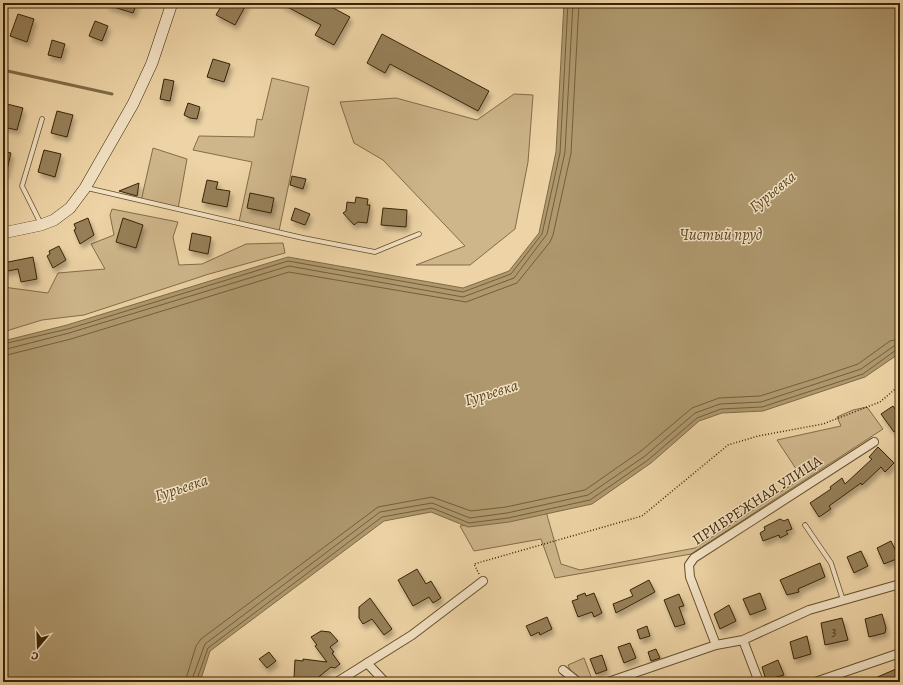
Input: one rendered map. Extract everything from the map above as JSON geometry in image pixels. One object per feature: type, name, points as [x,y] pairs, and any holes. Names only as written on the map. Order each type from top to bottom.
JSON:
[{"type":"main road","points":[[3,233],[41,225],[54,220],[70,208],[85,188],[133,104],[152,63],[172,3]]},
{"type":"street","name":"ПРИБРЕЖНАЯ УЛИЦА","points":[[716,645],[690,577],[689,565],[694,558],[874,442]]},
{"type":"street","points":[[337,682],[412,635],[483,581]]},
{"type":"street","points":[[608,682],[716,645],[743,640],[809,610],[900,584]]},
{"type":"street","points":[[743,640],[759,682]]},
{"type":"street","points":[[815,682],[900,653]]},
{"type":"street","points":[[367,663],[385,682]]},
{"type":"street","points":[[563,670],[578,682]]},
{"type":"lane","points":[[51,3],[58,5],[67,3]]},
{"type":"lane","points":[[41,225],[22,186],[42,119]]},
{"type":"lane","points":[[85,188],[302,238],[375,252],[419,234]]},
{"type":"lane","points":[[805,525],[831,563],[843,600]]},
{"type":"path","points":[[483,581],[474,564],[642,516],[728,445],[758,436],[823,424],[880,402],[900,385]]},
{"type":"shaded area","points":[[272,78],[309,87],[279,231],[239,222],[252,162],[193,150],[199,136],[254,137],[257,119],[262,120]]},
{"type":"shaded area","points":[[514,94],[533,95],[528,162],[515,229],[470,265],[416,265],[465,246],[383,160],[354,143],[340,102],[396,98],[477,120]]},
{"type":"shaded area","points":[[153,148],[187,159],[178,209],[141,201]]},
{"type":"shaded area","points":[[112,209],[178,222],[173,237],[179,265],[202,264],[246,244],[283,243],[285,253],[209,274],[84,315],[42,320],[3,332],[3,287],[48,293],[58,273],[105,269],[91,244],[114,235],[110,215]]},
{"type":"shaded area","points":[[867,407],[883,429],[691,554],[555,578],[541,539],[474,551],[460,526],[510,517],[545,508],[561,564],[580,570],[695,548],[802,478],[777,440],[841,426],[837,417],[853,410]]},
{"type":"shaded area","points":[[584,658],[593,682],[575,682],[568,665]]},
{"type":"water","name":"Чистый пруд","points":[[564,3],[900,3],[900,353],[865,377],[763,411],[722,413],[699,421],[651,463],[592,504],[509,522],[468,527],[431,512],[384,521],[210,651],[200,682],[3,682],[3,341],[67,325],[288,257],[463,288],[509,271],[539,233],[556,152]]},
{"type":"building","points":[[107,3],[137,3],[133,13],[107,5]]},
{"type":"building","points":[[223,3],[247,3],[235,25],[216,15]]},
{"type":"building","points":[[280,3],[324,3],[350,17],[334,45],[315,35],[321,25]]},
{"type":"building","points":[[18,14],[34,19],[27,42],[10,36]]},
{"type":"building","points":[[95,21],[108,26],[102,41],[89,36]]},
{"type":"building","points":[[382,34],[489,91],[478,111],[390,64],[385,73],[367,63]]},
{"type":"building","points":[[52,40],[65,44],[61,58],[48,55]]},
{"type":"building","points":[[213,59],[230,64],[224,82],[207,77]]},
{"type":"building","points":[[164,79],[174,81],[170,101],[160,99]]},
{"type":"building","points":[[188,103],[200,107],[197,119],[184,115]]},
{"type":"building","points":[[7,104],[23,108],[17,130],[3,127],[3,118]]},
{"type":"building","points":[[57,111],[73,115],[67,137],[51,133]]},
{"type":"building","points":[[44,150],[61,154],[55,177],[38,172]]},
{"type":"building","points":[[3,151],[11,153],[6,174],[3,174]]},
{"type":"building","points":[[292,176],[306,179],[303,189],[290,185]]},
{"type":"building","points":[[207,180],[218,182],[216,189],[230,191],[227,207],[202,202]]},
{"type":"building","points":[[139,183],[137,196],[119,191]]},
{"type":"building","points":[[250,193],[274,198],[271,213],[247,208]]},
{"type":"building","points":[[356,197],[368,199],[367,205],[370,205],[367,223],[358,222],[354,225],[343,213],[346,211],[347,202],[355,203]]},
{"type":"building","points":[[295,208],[310,214],[305,225],[291,220]]},
{"type":"building","points":[[383,208],[407,210],[406,227],[381,225]]},
{"type":"building","points":[[88,218],[94,235],[80,244],[74,230],[76,229],[74,224]]},
{"type":"building","points":[[123,218],[143,225],[136,248],[116,242]]},
{"type":"building","points":[[192,233],[211,237],[208,254],[189,250]]},
{"type":"building","points":[[59,246],[66,260],[53,268],[47,256],[50,254],[49,251]]},
{"type":"building","points":[[33,257],[37,279],[21,282],[18,269],[3,272],[3,263]]},
{"type":"building","points":[[893,406],[900,416],[900,428],[894,432],[881,414]]},
{"type":"building","points":[[878,447],[894,463],[885,472],[881,467],[862,485],[861,483],[829,506],[831,509],[819,517],[810,503],[831,489],[830,487],[842,478],[845,484],[872,459],[869,457]]},
{"type":"building","points":[[780,519],[784,521],[788,519],[792,529],[786,531],[788,534],[780,538],[779,535],[763,541],[760,533],[765,530],[764,527]]},
{"type":"building","points":[[891,541],[899,558],[884,564],[877,548]]},
{"type":"building","points":[[861,551],[868,566],[854,573],[847,557]]},
{"type":"building","points":[[820,563],[825,577],[798,589],[799,592],[787,595],[780,580]]},
{"type":"building","points":[[417,569],[426,584],[431,581],[441,598],[433,603],[429,597],[413,606],[398,580]]},
{"type":"building","points":[[649,580],[655,592],[616,613],[613,604],[633,596],[630,590]]},
{"type":"building","points":[[585,593],[586,596],[594,593],[602,613],[594,617],[592,612],[578,617],[572,601],[578,599],[577,596]]},
{"type":"building","points":[[760,593],[766,609],[750,615],[743,599]]},
{"type":"building","points":[[679,594],[684,606],[679,607],[685,624],[675,627],[664,600]]},
{"type":"building","points":[[370,598],[392,629],[384,635],[372,619],[363,624],[359,618],[359,607]]},
{"type":"building","points":[[729,605],[736,621],[720,629],[714,614]]},
{"type":"building","points":[[882,614],[886,628],[885,633],[869,637],[865,619]]},
{"type":"building","points":[[547,617],[552,629],[540,635],[539,632],[531,636],[526,626]]},
{"type":"building","points":[[842,618],[848,640],[825,645],[821,623]]},
{"type":"building","points":[[647,626],[650,636],[640,639],[637,630]]},
{"type":"building","points":[[321,631],[330,632],[338,641],[330,647],[334,652],[332,653],[340,664],[335,668],[331,667],[315,680],[313,677],[306,682],[304,679],[294,678],[295,660],[303,661],[303,659],[327,662],[315,646],[317,645],[311,637]]},
{"type":"building","points":[[807,636],[811,654],[794,659],[790,642]]},
{"type":"building","points":[[630,643],[636,658],[624,663],[618,647]]},
{"type":"building","points":[[656,649],[660,658],[651,661],[648,652]]},
{"type":"building","points":[[269,652],[276,661],[267,668],[259,659]]},
{"type":"building","points":[[602,655],[607,670],[596,674],[590,659]]},
{"type":"building","points":[[778,660],[784,675],[766,680],[762,667]]},
{"type":"building","points":[[896,669],[900,682],[866,682]]},
{"type":"waterway","points":[[3,70],[112,94]]},
{"type":"water label","name":"Гурьевка","points":[[772,191]]},
{"type":"water label","name":"Гурьевка","points":[[491,392]]},
{"type":"water label","name":"Гурьевка","points":[[181,487]]}]
